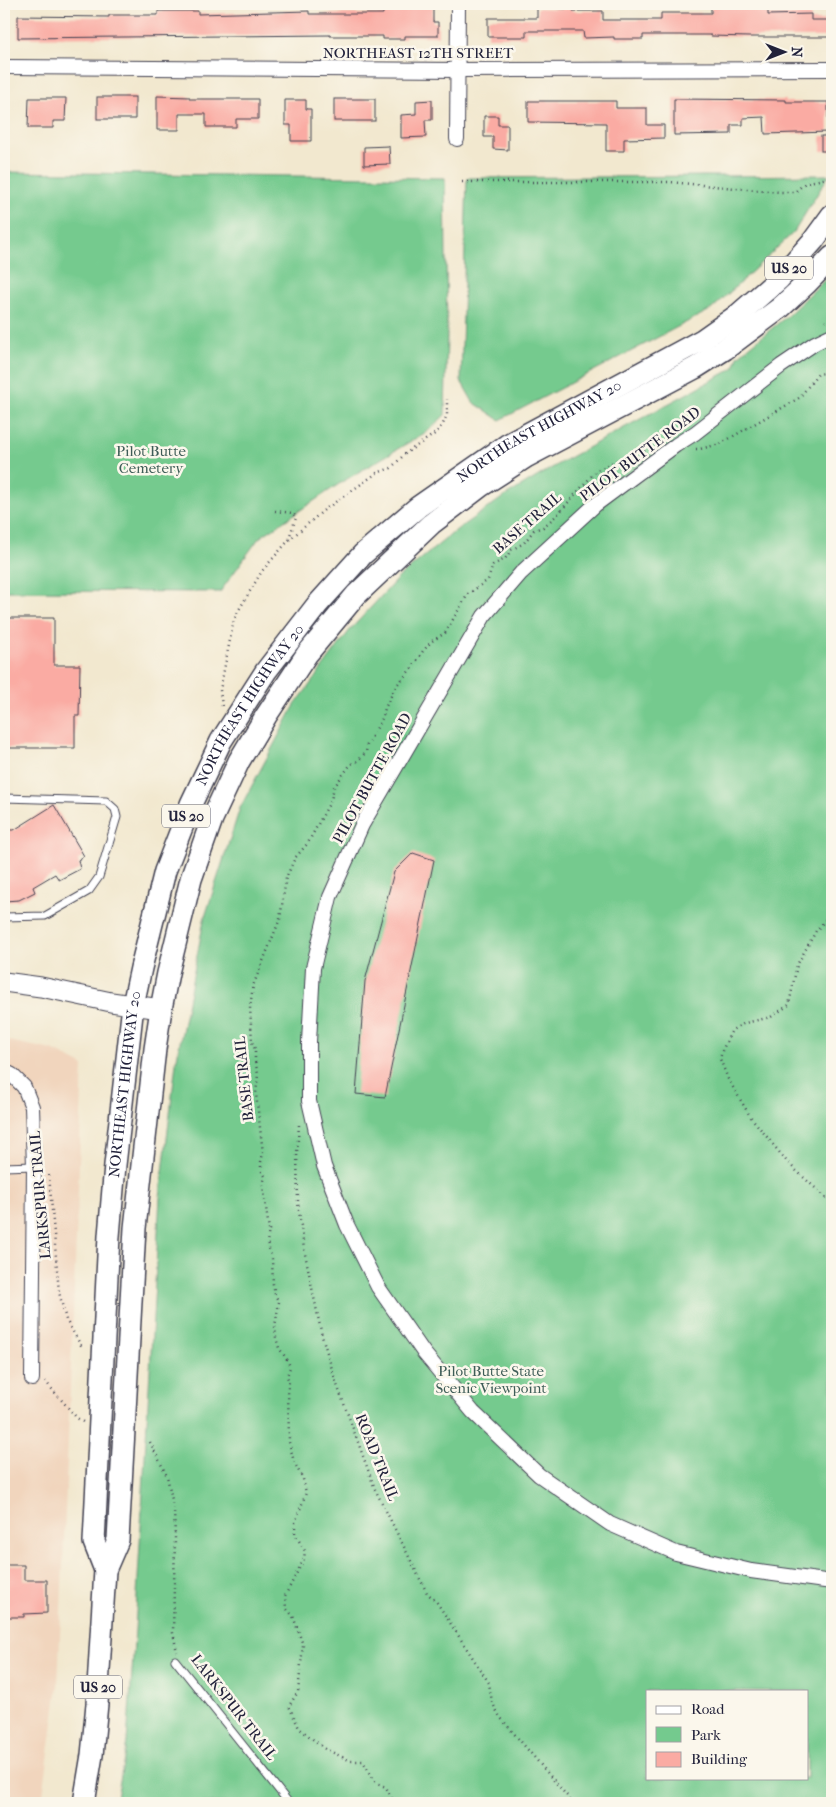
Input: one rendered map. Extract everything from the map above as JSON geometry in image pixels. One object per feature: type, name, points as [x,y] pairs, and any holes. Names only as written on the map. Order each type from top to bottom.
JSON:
[{"type":"main road","name":"NORTHEAST HIGHWAY 20","points":[[105,1570],[94,1542],[107,1275],[115,1165],[133,1005],[165,871],[191,804],[221,741],[266,671],[317,605],[363,554],[418,507],[507,445],[702,340],[739,314],[779,279],[813,241],[832,215]]},
{"type":"main road","name":"NORTHEAST HIGHWAY 20","points":[[84,1803],[92,1755],[97,1704],[105,1570],[118,1540],[135,1228],[155,1049],[168,973],[192,879],[212,819],[239,761],[307,654],[356,595],[431,524],[481,486],[526,457],[695,368],[726,349],[780,308],[808,283],[832,257]]},
{"type":"main road","points":[[4,982],[41,987],[111,1002],[161,1009]]},
{"type":"street","points":[[457,139],[458,4]]},
{"type":"street","name":"NORTHEAST 12TH STREET","points":[[4,66],[458,70],[832,69]]},
{"type":"street","name":"PILOT BUTTE ROAD","points":[[832,335],[815,343],[781,366],[695,433],[595,505],[521,573],[484,616],[362,825],[330,896],[313,968],[309,1042],[309,1101],[324,1166],[347,1224],[378,1287],[424,1353],[473,1412],[539,1475],[610,1524],[676,1553],[751,1571],[832,1582]]},
{"type":"street","points":[[4,1071],[12,1075],[24,1087],[32,1107],[38,1379]]},
{"type":"lane","points":[[4,798],[106,801],[115,809],[118,817],[99,877],[89,891],[45,916],[4,916]]},
{"type":"lane","points":[[4,1167],[34,1166]]},
{"type":"lane","points":[[175,1660],[289,1803]]},
{"type":"path","points":[[457,182],[669,182],[795,192],[805,184],[832,177]]},
{"type":"path","points":[[700,450],[720,444],[742,432],[799,398],[818,374],[832,372]]},
{"type":"path","points":[[223,710],[220,690],[234,620],[259,576],[289,540],[345,494],[377,473],[391,468],[406,453],[436,432],[443,424],[447,415],[447,399]]},
{"type":"path","name":"BASE TRAIL","points":[[394,1803],[386,1787],[376,1783],[363,1761],[351,1760],[325,1748],[299,1728],[289,1706],[298,1692],[303,1645],[293,1616],[286,1608],[285,1596],[304,1559],[305,1551],[295,1534],[295,1523],[306,1492],[303,1479],[294,1462],[290,1442],[289,1382],[287,1376],[290,1367],[279,1348],[276,1338],[275,1326],[279,1302],[275,1295],[274,1268],[267,1242],[269,1230],[263,1185],[264,1176],[261,1170],[263,1153],[256,1094],[258,1074],[250,1030],[250,1007],[253,986],[266,951],[276,931],[286,878],[295,858],[308,843],[331,800],[334,787],[351,764],[358,761],[366,752],[396,686],[412,668],[432,640],[445,633],[468,594],[488,580],[493,565],[505,559],[511,550],[524,543],[534,530],[543,527],[557,515],[597,470],[636,452],[648,451]]},
{"type":"path","points":[[275,511],[293,513],[296,518],[289,540]]},
{"type":"path","points":[[832,912],[816,931],[797,965],[789,1006],[771,1017],[745,1023],[732,1030],[720,1059],[728,1080],[750,1116],[788,1163],[825,1197],[832,1200]]},
{"type":"path","points":[[4,1054],[16,1060]]},
{"type":"path","name":"ROAD TRAIL","points":[[309,1101],[301,1110],[296,1152],[298,1203],[304,1249],[322,1336],[335,1379],[375,1489],[427,1593],[436,1601],[489,1684],[492,1702],[500,1717],[573,1803]]},
{"type":"path","name":"LARKSPUR TRAIL","points":[[49,1167],[59,1292],[66,1320],[82,1347]]},
{"type":"path","points":[[49,1228],[52,1222]]},
{"type":"path","points":[[38,1379],[77,1418],[86,1424]]},
{"type":"path","name":"LARKSPUR TRAIL","points":[[150,1442],[167,1476],[174,1509],[173,1633],[177,1652]]},
{"type":"shaded area","points":[[4,1040],[52,1050],[83,1065],[58,1686],[42,1803],[4,1803]]},
{"type":"green space","name":"Pilot Butte Cemetery","points":[[4,172],[445,178],[447,334],[445,415],[428,431],[342,482],[259,538],[220,592],[4,591]]},
{"type":"green space","points":[[829,175],[794,232],[712,309],[500,420],[473,402],[461,381],[467,178]]},
{"type":"green space","name":"Pilot Butte State Scenic Viewpoint","points":[[832,273],[832,1803],[116,1803],[127,1742],[160,1197],[176,1063],[204,920],[240,808],[295,705],[350,630],[399,577],[459,528],[502,498],[565,460],[734,368],[738,356],[787,316]]},
{"type":"building","points":[[414,4],[433,4],[433,22],[438,22],[438,36],[405,36],[405,39],[383,39],[383,36],[330,35],[18,38],[18,16],[109,17],[109,15],[158,15],[158,11],[198,11],[198,14],[309,11],[309,14],[383,14],[383,6],[414,6]]},
{"type":"building","points":[[711,4],[768,4],[768,15],[811,14],[811,20],[832,20],[832,37],[643,35],[643,39],[614,39],[614,37],[584,38],[583,31],[526,31],[526,37],[488,37],[488,18],[537,18],[537,8],[603,11],[603,20],[661,20],[661,13],[711,13]]},
{"type":"building","points":[[157,96],[190,97],[190,99],[258,99],[258,119],[236,119],[236,127],[206,127],[206,114],[179,114],[179,130],[157,130]]},
{"type":"building","points":[[97,97],[135,97],[135,119],[97,119]]},
{"type":"building","points":[[29,98],[66,98],[65,121],[53,121],[53,128],[28,128]]},
{"type":"building","points":[[334,99],[375,99],[375,121],[334,121]]},
{"type":"building","points":[[674,99],[828,102],[828,132],[765,134],[764,117],[743,118],[743,125],[731,125],[731,134],[674,135]]},
{"type":"building","points":[[285,100],[306,100],[306,109],[311,109],[311,141],[291,141],[291,125],[285,125]]},
{"type":"building","points":[[432,100],[432,120],[425,120],[426,137],[401,138],[401,115],[416,114],[416,101]]},
{"type":"building","points":[[528,101],[616,101],[616,108],[647,108],[647,125],[664,125],[664,138],[624,139],[624,151],[606,151],[606,123],[528,122]]},
{"type":"building","points":[[484,116],[498,116],[498,125],[508,125],[508,150],[493,149],[493,137],[484,137]]},
{"type":"building","points":[[821,136],[832,136],[832,151],[821,151]]},
{"type":"building","points":[[389,146],[390,164],[364,165],[364,147]]},
{"type":"building","points":[[4,618],[54,618],[54,665],[80,665],[79,716],[75,716],[75,748],[4,748]]},
{"type":"building","points":[[54,805],[84,856],[78,860],[80,869],[59,880],[55,874],[33,887],[35,892],[19,900],[4,901],[4,830],[14,830]]},
{"type":"building","points":[[413,853],[434,860],[385,1097],[356,1094],[365,981],[394,872]]},
{"type":"building","points":[[4,1565],[24,1565],[24,1580],[47,1580],[47,1613],[24,1614],[24,1617],[4,1617]]}]
